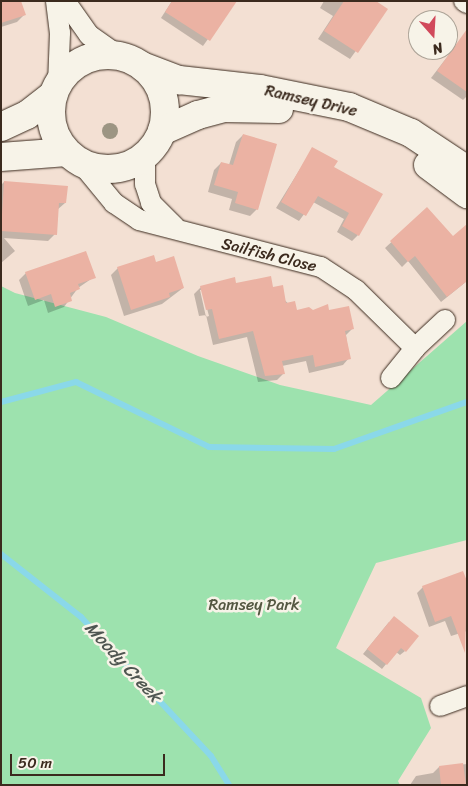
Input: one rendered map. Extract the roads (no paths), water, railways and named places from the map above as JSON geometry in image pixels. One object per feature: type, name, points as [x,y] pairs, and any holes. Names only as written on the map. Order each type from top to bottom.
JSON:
[{"type":"main road","points":[[1,127],[27,114],[55,90],[78,64],[106,55],[132,62],[155,80],[163,96],[165,114],[162,131],[145,156],[130,165],[114,169],[74,157],[1,157]]},
{"type":"main road","name":"Ramsey Drive","points":[[132,62],[178,80],[260,89],[348,106],[411,134],[467,170]]},
{"type":"main road","points":[[55,90],[52,126],[74,157]]},
{"type":"main road","name":"Ramsey Drive","points":[[162,131],[198,115],[224,108],[251,106],[320,116],[387,141],[421,160],[467,194]]},
{"type":"street","points":[[55,90],[60,33],[56,1]]},
{"type":"street","points":[[65,1],[88,34],[132,62]]},
{"type":"street","name":"Sailfish Close","points":[[145,156],[145,184],[151,203],[176,227]]},
{"type":"street","name":"Sailfish Close","points":[[74,157],[114,203],[129,215],[176,227],[212,241],[252,248],[321,267],[356,290],[415,348]]},
{"type":"street","points":[[391,378],[415,348],[445,320]]},
{"type":"street","points":[[440,706],[467,696]]},
{"type":"waterway","points":[[1,402],[76,382],[209,447],[334,449],[467,402]]},
{"type":"waterway","name":"Moody Creek","points":[[1,554],[81,617],[211,756],[229,785]]},
{"type":"park label","name":"Ramsey Park","points":[[254,605]]}]
